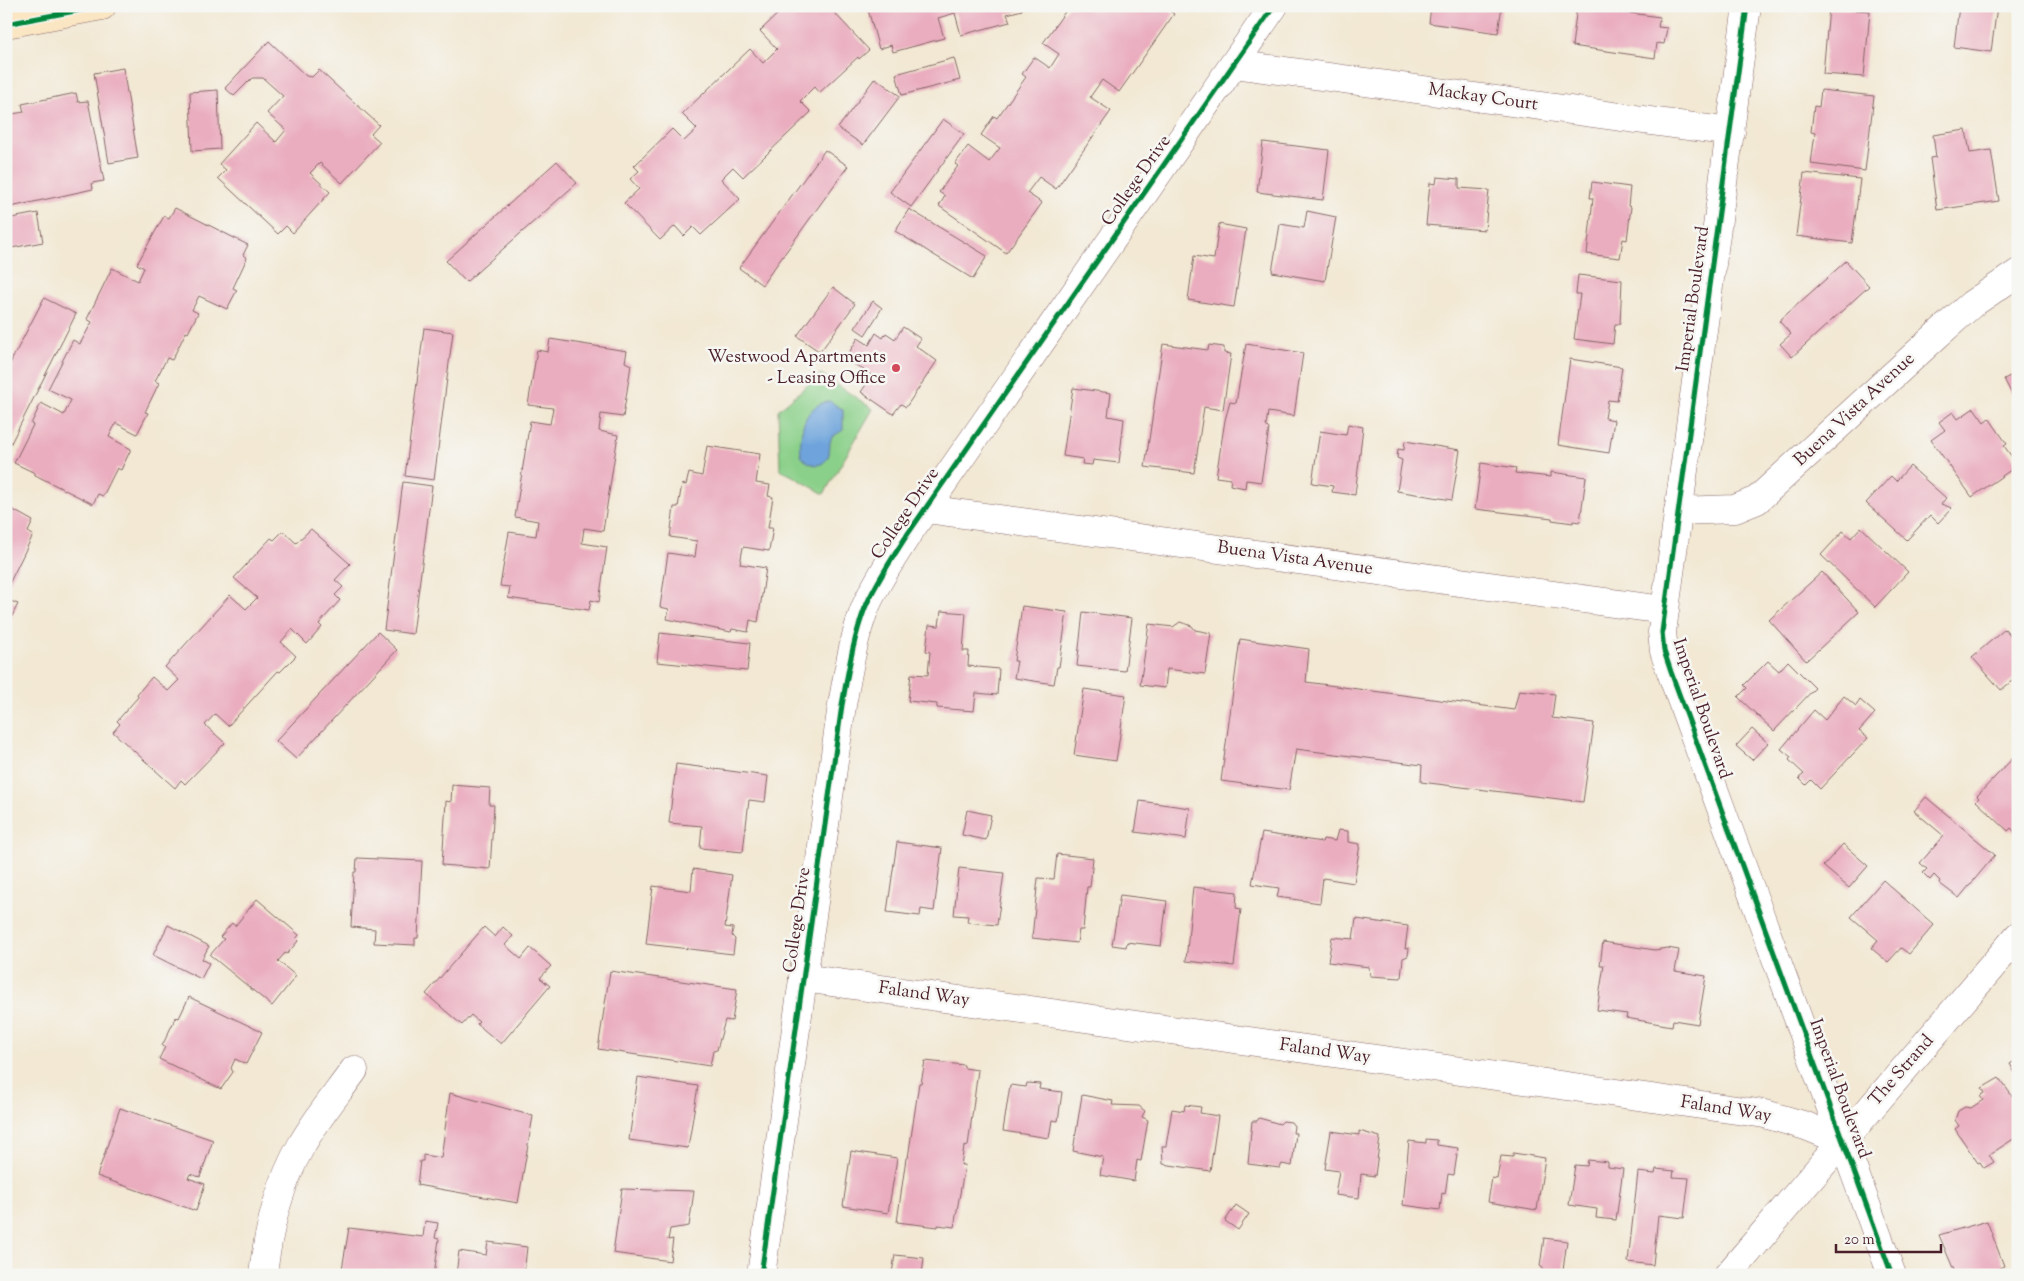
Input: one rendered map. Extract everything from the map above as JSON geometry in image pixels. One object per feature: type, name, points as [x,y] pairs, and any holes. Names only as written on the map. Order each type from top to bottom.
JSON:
[{"type":"main road","points":[[6,24],[102,6]]},
{"type":"street","name":"College Drive","points":[[761,1275],[851,656],[865,610],[882,573],[1274,6]]},
{"type":"street","name":"Imperial Boulevard","points":[[1747,6],[1664,610],[1662,632],[1664,651],[1892,1275]]},
{"type":"street","name":"Mackay Court","points":[[1234,64],[1731,132]]},
{"type":"street","name":"Buena Vista Avenue","points":[[1678,511],[1735,509],[1757,500],[1943,329],[1972,304],[2018,273]]},
{"type":"street","name":"Buena Vista Avenue","points":[[926,509],[1664,610]]},
{"type":"street","name":"The Strand","points":[[1728,1275],[2018,936]]},
{"type":"street","name":"Faland Way","points":[[804,978],[1765,1114],[1806,1126],[1843,1141]]},
{"type":"street","points":[[263,1275],[266,1247],[280,1192],[301,1145],[354,1070]]},
{"type":"green space","points":[[821,374],[873,409],[824,494],[780,469],[778,410]]},
{"type":"water","points":[[830,401],[843,410],[843,430],[832,437],[827,459],[820,464],[812,464],[801,456],[802,430],[808,414],[814,408]]},
{"type":"building","points":[[786,6],[828,6],[869,50],[859,59],[858,57],[819,93],[814,87],[800,101],[811,112],[743,177],[733,167],[721,179],[740,199],[701,235],[693,227],[684,236],[675,226],[660,240],[624,203],[639,189],[630,179],[639,171],[634,166],[672,129],[684,141],[697,129],[682,114],[750,49],[763,63],[777,49],[760,31]]},
{"type":"building","points":[[867,6],[1022,6],[1022,10],[1007,14],[1010,22],[961,35],[955,13],[938,18],[944,38],[893,52],[891,45],[879,49]]},
{"type":"building","points":[[1069,6],[1163,6],[1174,14],[1119,92],[1102,80],[1090,97],[1111,111],[1056,189],[1039,177],[1027,193],[1042,203],[1006,253],[939,206],[945,196],[939,192],[958,166],[955,164],[968,146],[989,162],[1000,148],[981,135],[994,116],[997,118],[1026,77],[1022,74],[1034,57],[1050,68],[1059,54],[1043,43]]},
{"type":"building","points":[[1431,6],[1502,6],[1498,33],[1429,23]]},
{"type":"building","points":[[1577,6],[1660,17],[1658,27],[1667,28],[1664,44],[1657,43],[1655,58],[1572,46]]},
{"type":"building","points":[[1959,6],[1997,6],[1991,52],[1954,47]]},
{"type":"building","points":[[1829,8],[1870,11],[1864,77],[1823,74]]},
{"type":"building","points":[[269,41],[306,76],[312,77],[319,70],[379,125],[371,134],[380,142],[342,183],[320,163],[310,173],[330,192],[293,233],[286,226],[278,234],[218,178],[226,170],[219,164],[256,123],[276,142],[286,130],[267,113],[283,96],[263,78],[252,78],[234,96],[225,88]]},
{"type":"building","points":[[954,58],[960,80],[902,95],[896,74]]},
{"type":"building","points":[[123,68],[138,158],[109,163],[94,73]]},
{"type":"building","points":[[875,78],[900,96],[863,145],[838,128]]},
{"type":"building","points":[[218,90],[220,149],[192,151],[190,92]]},
{"type":"building","points":[[1821,90],[1874,96],[1865,171],[1811,164],[1815,133],[1811,132],[1814,106],[1819,107]]},
{"type":"building","points":[[76,93],[78,102],[88,101],[104,181],[92,183],[93,189],[6,208],[6,115],[24,112],[22,104]]},
{"type":"building","points":[[943,119],[964,134],[911,207],[890,192]]},
{"type":"building","points":[[1966,130],[1970,153],[1991,150],[1999,201],[1937,210],[1930,158],[1936,157],[1933,135]]},
{"type":"building","points":[[1263,142],[1329,150],[1323,200],[1257,192]]},
{"type":"building","points":[[825,150],[848,166],[762,285],[739,268]]},
{"type":"building","points":[[557,161],[577,183],[466,282],[446,261]]},
{"type":"building","points":[[1804,173],[1860,179],[1852,243],[1796,236]]},
{"type":"building","points":[[1437,177],[1459,179],[1459,188],[1489,190],[1485,230],[1426,225],[1430,183],[1436,184]]},
{"type":"building","points":[[1592,182],[1630,187],[1628,206],[1631,207],[1627,240],[1623,239],[1620,258],[1587,254],[1593,198],[1590,198]]},
{"type":"building","points":[[175,208],[248,245],[243,255],[247,258],[233,288],[237,290],[227,309],[199,296],[192,310],[198,313],[172,360],[167,358],[155,381],[159,383],[145,412],[148,413],[137,434],[116,423],[109,437],[131,449],[121,470],[117,468],[103,496],[98,494],[93,504],[14,463],[33,425],[31,424],[41,403],[64,415],[71,400],[48,389],[73,340],[80,344],[92,322],[87,319],[112,268],[138,281],[144,268],[137,264],[164,216],[169,218]]},
{"type":"building","points":[[909,209],[987,256],[973,279],[895,231]]},
{"type":"building","points":[[1307,211],[1336,217],[1325,281],[1272,272],[1280,224],[1304,228]]},
{"type":"building","points":[[38,213],[43,242],[6,249],[6,219]]},
{"type":"building","points":[[1219,224],[1246,229],[1234,307],[1188,300],[1194,256],[1214,259]]},
{"type":"building","points":[[1846,261],[1869,286],[1792,357],[1780,344],[1791,334],[1779,321]]},
{"type":"building","points":[[1578,275],[1622,280],[1620,324],[1615,324],[1613,344],[1574,339],[1580,294],[1576,294]]},
{"type":"building","points":[[833,287],[855,304],[820,352],[797,336]]},
{"type":"building","points":[[44,298],[76,314],[6,453],[6,371]]},
{"type":"building","points":[[873,301],[882,308],[865,335],[855,328]]},
{"type":"building","name":"Westwood Apartments - Leasing Office","points":[[903,327],[921,339],[916,346],[937,361],[906,407],[901,404],[893,414],[861,392],[872,376],[846,358],[858,338],[869,345],[876,333],[883,338],[886,333],[895,339]]},
{"type":"building","points":[[424,328],[453,332],[434,480],[405,476]]},
{"type":"building","points":[[550,339],[627,351],[625,362],[631,365],[623,417],[601,414],[599,431],[618,435],[603,531],[584,528],[582,543],[607,547],[599,602],[591,600],[589,610],[508,598],[510,587],[500,586],[509,532],[536,536],[538,521],[515,517],[530,421],[550,424],[553,408],[528,405],[537,350],[548,352]]},
{"type":"building","points":[[1163,344],[1208,350],[1209,345],[1224,347],[1224,353],[1231,354],[1223,410],[1204,407],[1194,473],[1145,467]]},
{"type":"building","points":[[1246,344],[1303,353],[1294,416],[1268,412],[1266,426],[1269,429],[1261,482],[1246,480],[1245,488],[1230,485],[1231,479],[1216,477],[1225,420],[1230,402],[1236,403]]},
{"type":"building","points":[[1570,359],[1622,367],[1617,401],[1608,400],[1605,418],[1614,420],[1609,453],[1558,445]]},
{"type":"building","points":[[2018,372],[2018,406],[2004,379]]},
{"type":"building","points":[[1073,388],[1111,393],[1108,416],[1124,419],[1119,463],[1093,460],[1092,465],[1082,464],[1083,459],[1063,456]]},
{"type":"building","points":[[1974,408],[1984,422],[1989,418],[2007,444],[2004,446],[2018,465],[1972,497],[1931,440],[1945,430],[1939,422],[1953,412],[1958,419]]},
{"type":"building","points":[[1348,424],[1363,427],[1355,495],[1332,492],[1333,486],[1312,483],[1320,431],[1346,435]]},
{"type":"building","points":[[1405,441],[1460,450],[1452,500],[1397,491],[1402,460],[1397,458],[1398,449],[1404,450]]},
{"type":"building","points":[[707,446],[760,454],[756,483],[770,485],[768,496],[773,497],[768,528],[773,528],[769,551],[743,547],[740,564],[766,568],[758,622],[750,620],[748,632],[732,629],[731,632],[667,619],[669,609],[660,607],[668,553],[695,557],[697,541],[670,537],[674,507],[678,507],[682,484],[686,485],[689,473],[702,476]]},
{"type":"building","points":[[1481,463],[1516,468],[1515,473],[1551,477],[1551,472],[1586,477],[1580,522],[1573,521],[1573,523],[1552,520],[1552,518],[1475,509]]},
{"type":"building","points":[[1910,466],[1946,498],[1941,504],[1952,508],[1938,523],[1930,515],[1907,540],[1866,503],[1891,476],[1896,481]]},
{"type":"building","points":[[403,482],[432,486],[413,634],[384,630]]},
{"type":"building","points":[[6,506],[33,521],[28,532],[33,535],[9,584],[6,582]]},
{"type":"building","points":[[1861,527],[1908,572],[1875,607],[1821,555],[1843,531],[1851,538]]},
{"type":"building","points":[[311,529],[350,564],[335,580],[343,587],[335,595],[340,600],[319,624],[322,627],[307,644],[292,629],[281,642],[296,656],[280,672],[278,671],[228,726],[215,714],[205,725],[225,743],[185,784],[181,780],[175,788],[113,732],[120,724],[117,721],[152,677],[168,691],[179,680],[165,667],[230,595],[246,609],[257,598],[234,578],[271,538],[274,540],[283,531],[296,543]]},
{"type":"building","points":[[1822,572],[1859,612],[1806,661],[1769,620]]},
{"type":"building","points":[[6,599],[18,604],[6,628]]},
{"type":"building","points":[[1022,606],[1067,612],[1059,667],[1057,667],[1054,684],[1014,678],[1017,661],[1014,661]]},
{"type":"building","points":[[941,611],[966,613],[963,651],[969,651],[968,666],[999,669],[997,695],[976,693],[974,711],[937,708],[937,704],[908,701],[911,674],[928,675],[930,652],[926,651],[929,625],[939,626]]},
{"type":"building","points":[[1083,612],[1132,618],[1125,671],[1077,666]]},
{"type":"building","points":[[1180,622],[1192,626],[1195,630],[1211,633],[1205,674],[1167,669],[1165,688],[1140,685],[1149,624],[1173,627]]},
{"type":"building","points":[[2005,629],[2018,644],[2018,676],[2001,690],[1972,657]]},
{"type":"building","points":[[378,632],[397,650],[296,759],[276,741]]},
{"type":"building","points":[[660,633],[750,643],[747,671],[657,662]]},
{"type":"building","points":[[1240,639],[1309,649],[1306,682],[1514,710],[1519,690],[1555,694],[1552,718],[1594,723],[1583,802],[1421,782],[1422,765],[1296,749],[1289,790],[1221,781]]},
{"type":"building","points":[[1768,661],[1779,671],[1788,661],[1815,688],[1774,731],[1738,697],[1747,688],[1744,685]]},
{"type":"building","points":[[1084,689],[1126,695],[1116,761],[1074,755]]},
{"type":"building","points":[[1844,696],[1856,706],[1860,700],[1875,713],[1859,731],[1868,738],[1820,789],[1811,780],[1806,785],[1799,778],[1804,774],[1789,760],[1791,757],[1781,749],[1814,710],[1825,720]]},
{"type":"building","points":[[1752,729],[1768,743],[1752,760],[1736,746]]},
{"type":"building","points":[[2013,758],[2018,762],[2018,829],[2015,832],[2011,828],[2008,831],[1976,801],[1979,798],[1977,796]]},
{"type":"building","points":[[676,764],[768,776],[765,802],[749,800],[743,852],[700,848],[702,826],[669,823]]},
{"type":"building","points":[[452,785],[490,788],[489,805],[494,805],[490,869],[442,865],[446,801],[451,802]]},
{"type":"building","points":[[1926,797],[1995,855],[1959,898],[1939,883],[1940,881],[1934,875],[1930,880],[1923,873],[1927,869],[1920,863],[1944,836],[1914,811]]},
{"type":"building","points":[[1140,801],[1190,808],[1186,839],[1135,832]]},
{"type":"building","points":[[967,810],[991,815],[986,840],[962,835]]},
{"type":"building","points":[[1338,830],[1348,831],[1348,842],[1360,844],[1354,883],[1323,878],[1320,903],[1277,897],[1279,888],[1252,884],[1262,833],[1322,842],[1323,839],[1335,841]]},
{"type":"building","points":[[897,842],[942,848],[934,911],[921,909],[920,916],[887,912]]},
{"type":"building","points":[[1843,844],[1868,866],[1849,888],[1823,866]]},
{"type":"building","points":[[1057,854],[1093,858],[1090,887],[1087,887],[1083,930],[1079,930],[1077,943],[1032,938],[1038,878],[1054,879]]},
{"type":"building","points":[[357,858],[422,861],[418,938],[415,938],[415,945],[374,943],[375,929],[351,927],[354,872],[356,872]]},
{"type":"building","points":[[959,868],[1004,873],[997,925],[967,922],[968,916],[954,915]]},
{"type":"building","points":[[693,869],[732,875],[725,927],[733,928],[732,936],[735,939],[733,954],[646,944],[653,886],[691,891]]},
{"type":"building","points":[[1883,880],[1934,925],[1909,954],[1901,948],[1888,962],[1871,948],[1878,940],[1851,917]]},
{"type":"building","points":[[1193,887],[1237,892],[1236,908],[1241,909],[1234,966],[1186,961]]},
{"type":"building","points":[[1120,895],[1167,901],[1161,946],[1127,942],[1126,947],[1112,945]]},
{"type":"building","points":[[257,899],[299,935],[296,939],[298,941],[278,961],[296,976],[272,1006],[210,955],[224,939],[220,937],[232,923],[235,926]]},
{"type":"building","points":[[1356,919],[1408,926],[1405,949],[1409,948],[1408,956],[1403,958],[1401,978],[1370,976],[1369,967],[1328,962],[1332,937],[1353,939]]},
{"type":"building","points":[[168,925],[209,946],[202,959],[209,963],[201,979],[153,955]]},
{"type":"building","points":[[484,927],[495,937],[503,927],[513,936],[505,945],[521,959],[530,948],[551,966],[540,978],[550,986],[501,1044],[477,1024],[479,1022],[471,1015],[462,1025],[426,994]]},
{"type":"building","points":[[1603,942],[1655,950],[1667,948],[1679,950],[1675,971],[1706,976],[1698,1024],[1673,1020],[1672,1026],[1626,1018],[1627,1014],[1597,1010],[1604,965],[1600,965]]},
{"type":"building","points":[[610,971],[737,989],[732,1021],[725,1020],[717,1050],[713,1051],[710,1066],[598,1049]]},
{"type":"building","points":[[189,997],[262,1032],[246,1064],[235,1059],[231,1068],[233,1072],[221,1089],[159,1059],[165,1047],[162,1046],[176,1017],[179,1018]]},
{"type":"building","points":[[2018,1059],[2018,1078],[2010,1064]]},
{"type":"building","points":[[925,1061],[964,1065],[964,1068],[978,1070],[968,1146],[964,1147],[961,1165],[965,1165],[954,1227],[897,1222],[919,1083],[921,1083]]},
{"type":"building","points":[[638,1077],[698,1086],[688,1148],[629,1140]]},
{"type":"building","points":[[1999,1078],[2018,1104],[2018,1136],[1989,1155],[1994,1162],[1984,1168],[1980,1162],[1978,1163],[1955,1129],[1959,1126],[1955,1120],[1958,1111],[1965,1107],[1971,1108],[1983,1100],[1980,1096],[1985,1093],[1982,1088]]},
{"type":"building","points":[[1027,1083],[1040,1084],[1039,1089],[1062,1092],[1058,1121],[1052,1120],[1049,1138],[1003,1131],[1010,1085],[1026,1087]]},
{"type":"building","points":[[450,1093],[533,1116],[518,1203],[417,1185],[420,1161],[423,1161],[423,1155],[441,1158]]},
{"type":"building","points":[[1082,1095],[1113,1101],[1112,1105],[1139,1106],[1145,1111],[1142,1117],[1148,1120],[1141,1161],[1137,1160],[1134,1181],[1100,1175],[1103,1157],[1073,1151]]},
{"type":"building","points":[[1185,1105],[1201,1107],[1200,1113],[1218,1116],[1210,1171],[1163,1164],[1162,1146],[1166,1146],[1172,1109],[1184,1111]]},
{"type":"building","points":[[120,1108],[213,1140],[200,1177],[190,1174],[188,1178],[205,1184],[196,1211],[97,1176]]},
{"type":"building","points":[[1259,1118],[1280,1124],[1283,1121],[1291,1122],[1294,1126],[1293,1133],[1296,1133],[1292,1166],[1282,1164],[1280,1168],[1248,1164],[1252,1121],[1257,1121]]},
{"type":"building","points":[[1331,1131],[1359,1135],[1359,1131],[1380,1137],[1375,1176],[1361,1174],[1359,1198],[1335,1195],[1339,1171],[1325,1169]]},
{"type":"building","points":[[1426,1139],[1437,1140],[1437,1145],[1458,1148],[1454,1175],[1448,1174],[1445,1194],[1442,1193],[1440,1210],[1403,1205],[1409,1141],[1426,1143]]},
{"type":"building","points":[[851,1151],[897,1158],[888,1213],[843,1206]]},
{"type":"building","points":[[1513,1153],[1545,1158],[1537,1210],[1488,1202],[1492,1178],[1497,1179],[1501,1156],[1513,1157]]},
{"type":"building","points":[[1588,1160],[1608,1162],[1608,1167],[1623,1169],[1616,1220],[1596,1218],[1597,1209],[1569,1205],[1575,1165],[1587,1166]]},
{"type":"building","points":[[1656,1169],[1674,1171],[1673,1177],[1689,1178],[1684,1218],[1658,1215],[1653,1265],[1628,1262],[1638,1172],[1655,1174]]},
{"type":"building","points":[[622,1189],[694,1191],[689,1226],[670,1229],[668,1240],[673,1239],[670,1261],[613,1253]]},
{"type":"building","points":[[1236,1205],[1249,1214],[1238,1230],[1225,1221]]},
{"type":"building","points":[[425,1221],[438,1223],[435,1238],[439,1239],[434,1275],[341,1275],[349,1228],[423,1237]]},
{"type":"building","points":[[1987,1221],[2004,1266],[1993,1271],[1994,1275],[1956,1275],[1939,1235]]},
{"type":"building","points":[[1544,1238],[1567,1241],[1563,1270],[1558,1269],[1557,1275],[1542,1275],[1543,1268],[1540,1266]]},
{"type":"building","points":[[488,1242],[527,1247],[524,1275],[456,1275],[459,1251],[486,1255]]},
{"type":"building","points":[[895,1255],[924,1258],[922,1275],[892,1273]]},
{"type":"cycle path","points":[[6,24],[102,6]]},
{"type":"cycle path","points":[[761,1275],[842,705],[854,644],[869,598],[907,535],[1274,6]]},
{"type":"cycle path","points":[[1747,6],[1662,632],[1664,651],[1892,1275]]},
{"type":"place","name":"Westwood Apartments - Leasing Office","points":[[896,368]]}]
